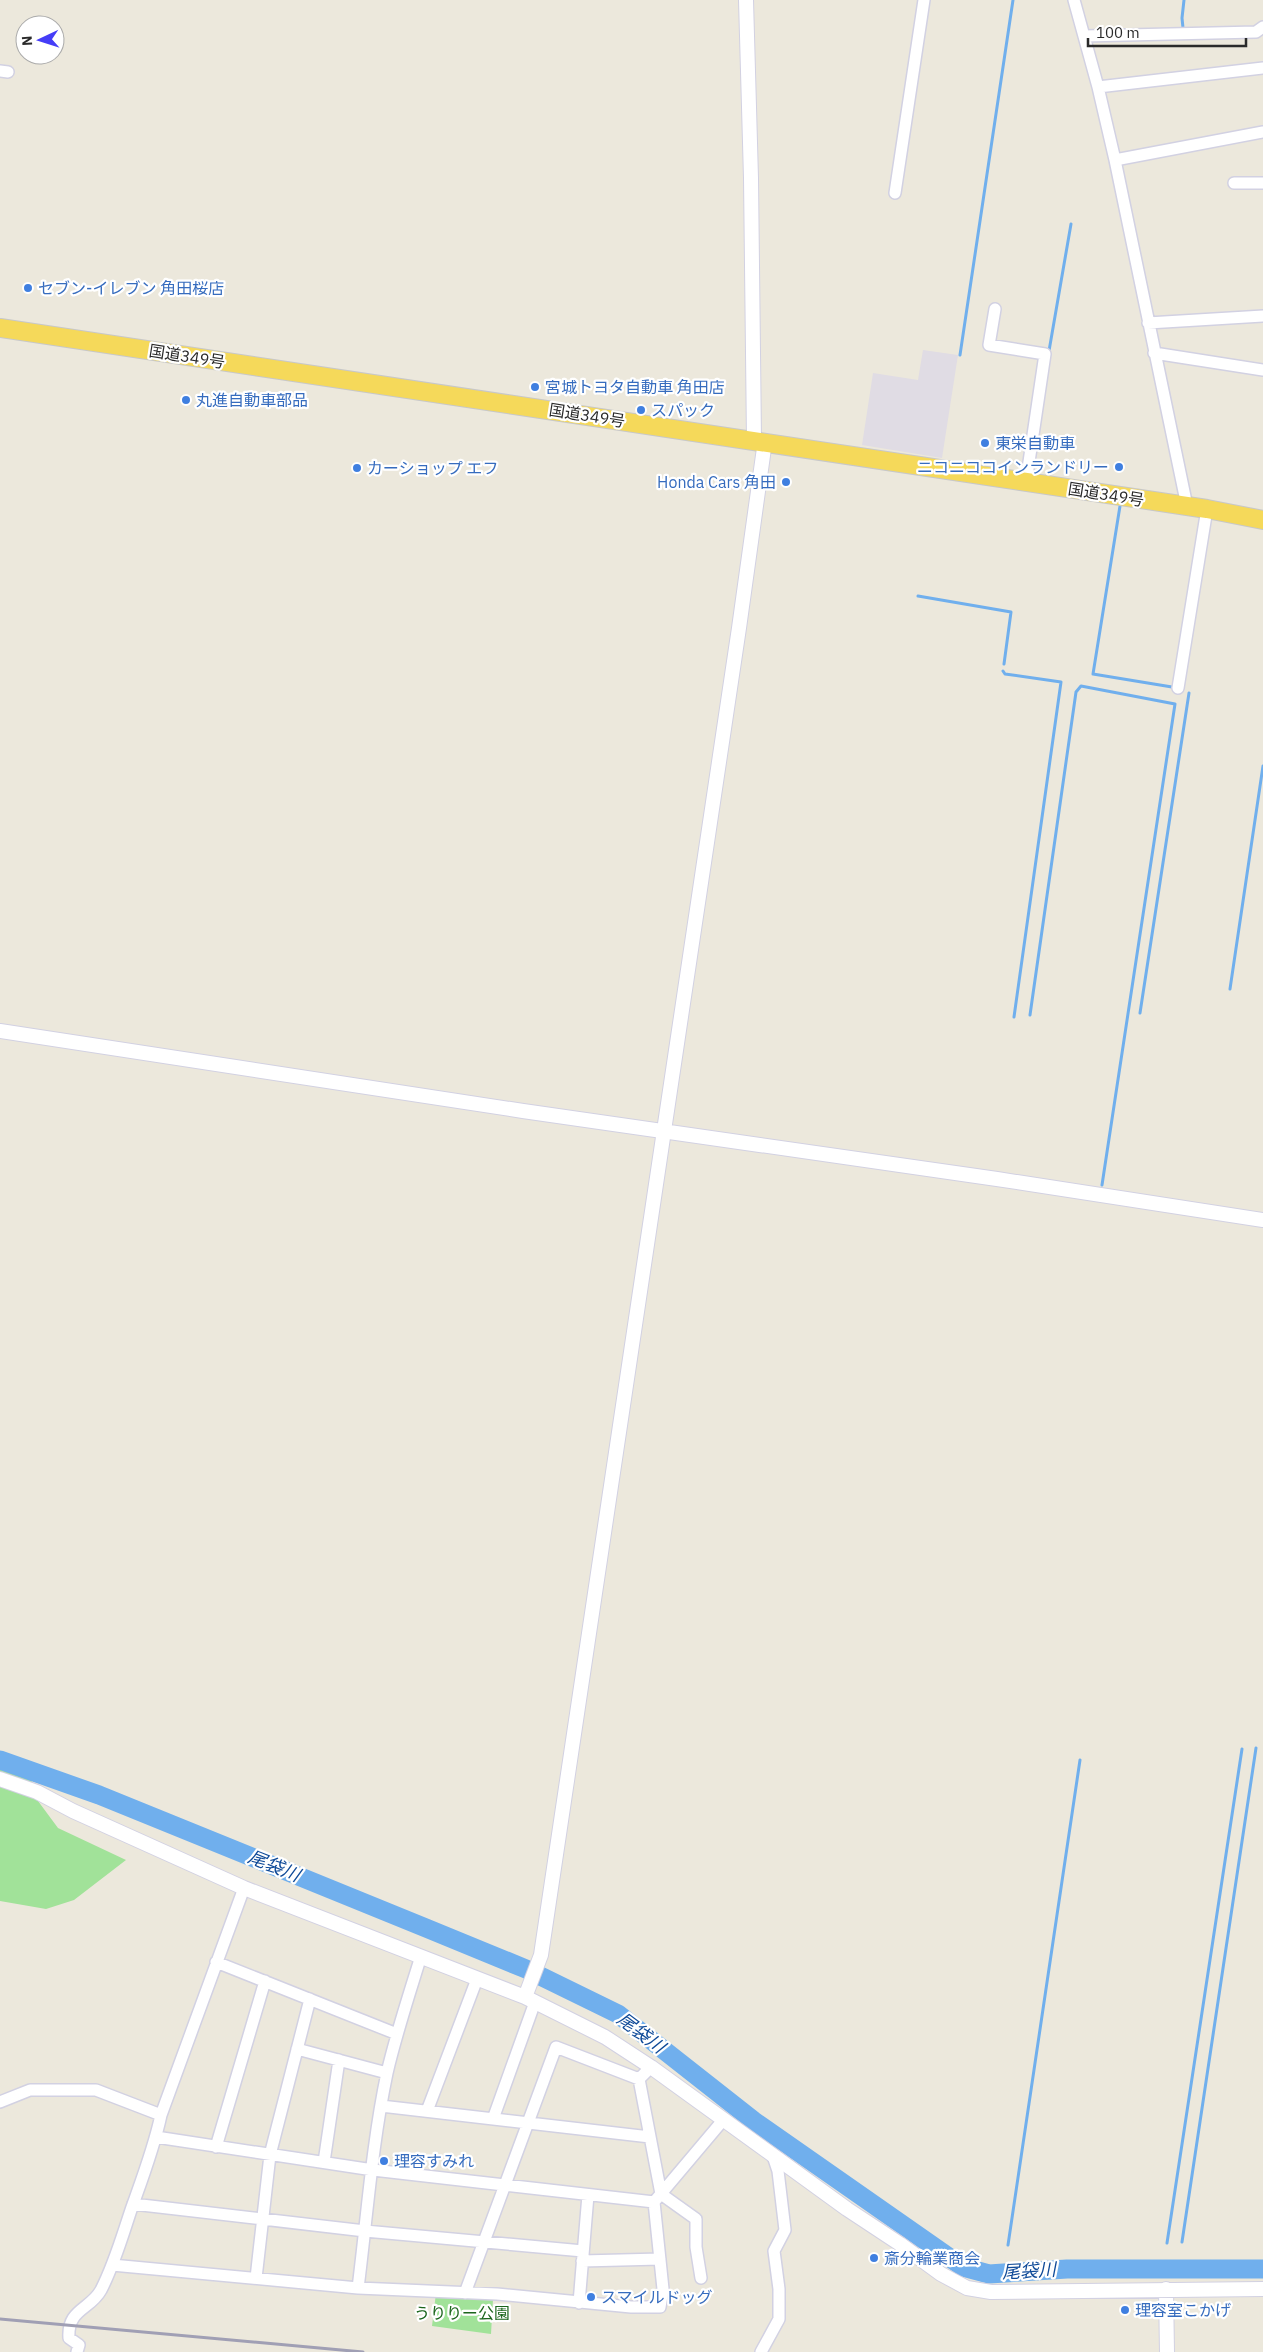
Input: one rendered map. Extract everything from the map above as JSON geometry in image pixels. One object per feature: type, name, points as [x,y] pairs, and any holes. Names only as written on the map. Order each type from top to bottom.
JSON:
[{"type":"highway","name":"国道349号","points":[[0,328],[1207,509],[1263,520]]},
{"type":"street","points":[[493,2119],[529,1996],[544,1935],[664,1132],[759,441],[746,0]]},
{"type":"street","points":[[895,193],[924,0]]},
{"type":"street","points":[[1074,0],[1098,87],[1115,160],[1187,506]]},
{"type":"street","points":[[1084,36],[1261,30]]},
{"type":"street","points":[[1098,87],[1263,68]]},
{"type":"street","points":[[1115,160],[1263,132]]},
{"type":"street","points":[[1234,183],[1263,184]]},
{"type":"street","points":[[995,309],[989,345],[1045,354],[1026,482]]},
{"type":"street","points":[[1148,323],[1263,316]]},
{"type":"street","points":[[1154,353],[1263,370]]},
{"type":"street","points":[[1178,688],[1207,509]]},
{"type":"street","points":[[0,1031],[664,1132],[997,1179],[1263,1220]]},
{"type":"street","points":[[0,1779],[37,1792],[73,1811],[244,1888],[477,1979],[529,1996],[605,2037],[652,2067],[941,2274],[967,2288],[991,2292],[1263,2289]]},
{"type":"street","points":[[77,2352],[79,2345],[69,2338],[68,2329],[73,2316],[100,2292],[112,2265],[156,2137],[161,2115],[244,1888]]},
{"type":"street","points":[[358,2288],[381,2106],[397,2034],[421,1956]]},
{"type":"street","points":[[216,1962],[397,2034]]},
{"type":"street","points":[[427,2111],[477,1979]]},
{"type":"street","points":[[216,2146],[265,1981]]},
{"type":"street","points":[[256,2278],[270,2155],[310,1999]]},
{"type":"street","points":[[465,2293],[556,2047],[639,2079]]},
{"type":"street","points":[[297,2049],[388,2073]]},
{"type":"street","points":[[324,2162],[339,2060]]},
{"type":"street","points":[[639,2079],[652,2067]]},
{"type":"street","points":[[112,2265],[358,2288],[465,2293],[631,2307],[660,2307],[663,2289],[658,2198],[650,2137],[639,2079]]},
{"type":"street","points":[[0,2102],[30,2090],[96,2090],[161,2115]]},
{"type":"street","points":[[381,2106],[650,2137]]},
{"type":"street","points":[[658,2198],[724,2120]]},
{"type":"street","points":[[156,2137],[373,2170],[588,2195],[658,2198],[696,2219],[696,2247],[701,2278]]},
{"type":"street","points":[[761,2352],[779,2319],[779,2289],[774,2252],[785,2230],[778,2172],[774,2156]]},
{"type":"street","points":[[580,2303],[588,2195]]},
{"type":"street","points":[[133,2204],[365,2231],[484,2242],[583,2256],[660,2259]]},
{"type":"street","points":[[1166,2289],[1167,2352]]},
{"type":"shaded area","points":[[923,350],[958,355],[942,458],[862,445],[873,373],[918,380]]},
{"type":"green space","points":[[0,1753],[13,1756],[29,1773],[38,1801],[58,1828],[126,1860],[74,1900],[46,1909],[0,1901]]},
{"type":"green space","name":"うりりー公園","points":[[436,2293],[493,2299],[491,2334],[432,2326]]},
{"type":"waterway","points":[[960,355],[1013,0]]},
{"type":"waterway","points":[[1183,28],[1184,0]]},
{"type":"waterway","points":[[1049,351],[1071,224]]},
{"type":"waterway","points":[[1120,506],[1093,674],[1172,687]]},
{"type":"waterway","points":[[918,596],[1011,612],[1004,664]]},
{"type":"waterway","points":[[1003,671],[1005,674],[1061,682],[1014,1017]]},
{"type":"waterway","points":[[1030,1015],[1076,692],[1081,686],[1175,704],[1102,1185]]},
{"type":"waterway","points":[[1140,1013],[1189,693]]},
{"type":"waterway","points":[[1230,989],[1263,766]]},
{"type":"waterway","points":[[1182,2242],[1256,1748]]},
{"type":"waterway","points":[[1167,2243],[1242,1749]]},
{"type":"waterway","name":"尾袋川","points":[[0,1760],[99,1795],[526,1969],[618,2014],[754,2121],[963,2267],[989,2274],[1067,2269],[1263,2269]]},
{"type":"waterway","points":[[1008,2245],[1080,1760]]},
{"type":"railway","points":[[0,2319],[363,2352]]},
{"type":"place","name":"セブン-イレブン 角田桜店","points":[[28,288]]},
{"type":"place","name":"宮城トヨタ自動車 角田店","points":[[535,387]]},
{"type":"place","name":"丸進自動車部品","points":[[186,400]]},
{"type":"place","name":"スパック","points":[[641,410]]},
{"type":"place","name":"東栄自動車","points":[[985,443]]},
{"type":"place","name":"ニコニココインランドリー","points":[[1119,467]]},
{"type":"place","name":"カーショップ エフ","points":[[357,468]]},
{"type":"place","name":"Honda Cars 角田","points":[[786,482]]},
{"type":"place","name":"理容すみれ","points":[[384,2161]]},
{"type":"place","name":"斎分輪業商会","points":[[874,2258]]},
{"type":"place","name":"スマイルドッグ","points":[[591,2297]]},
{"type":"place","name":"理容室こかげ","points":[[1125,2310]]}]
